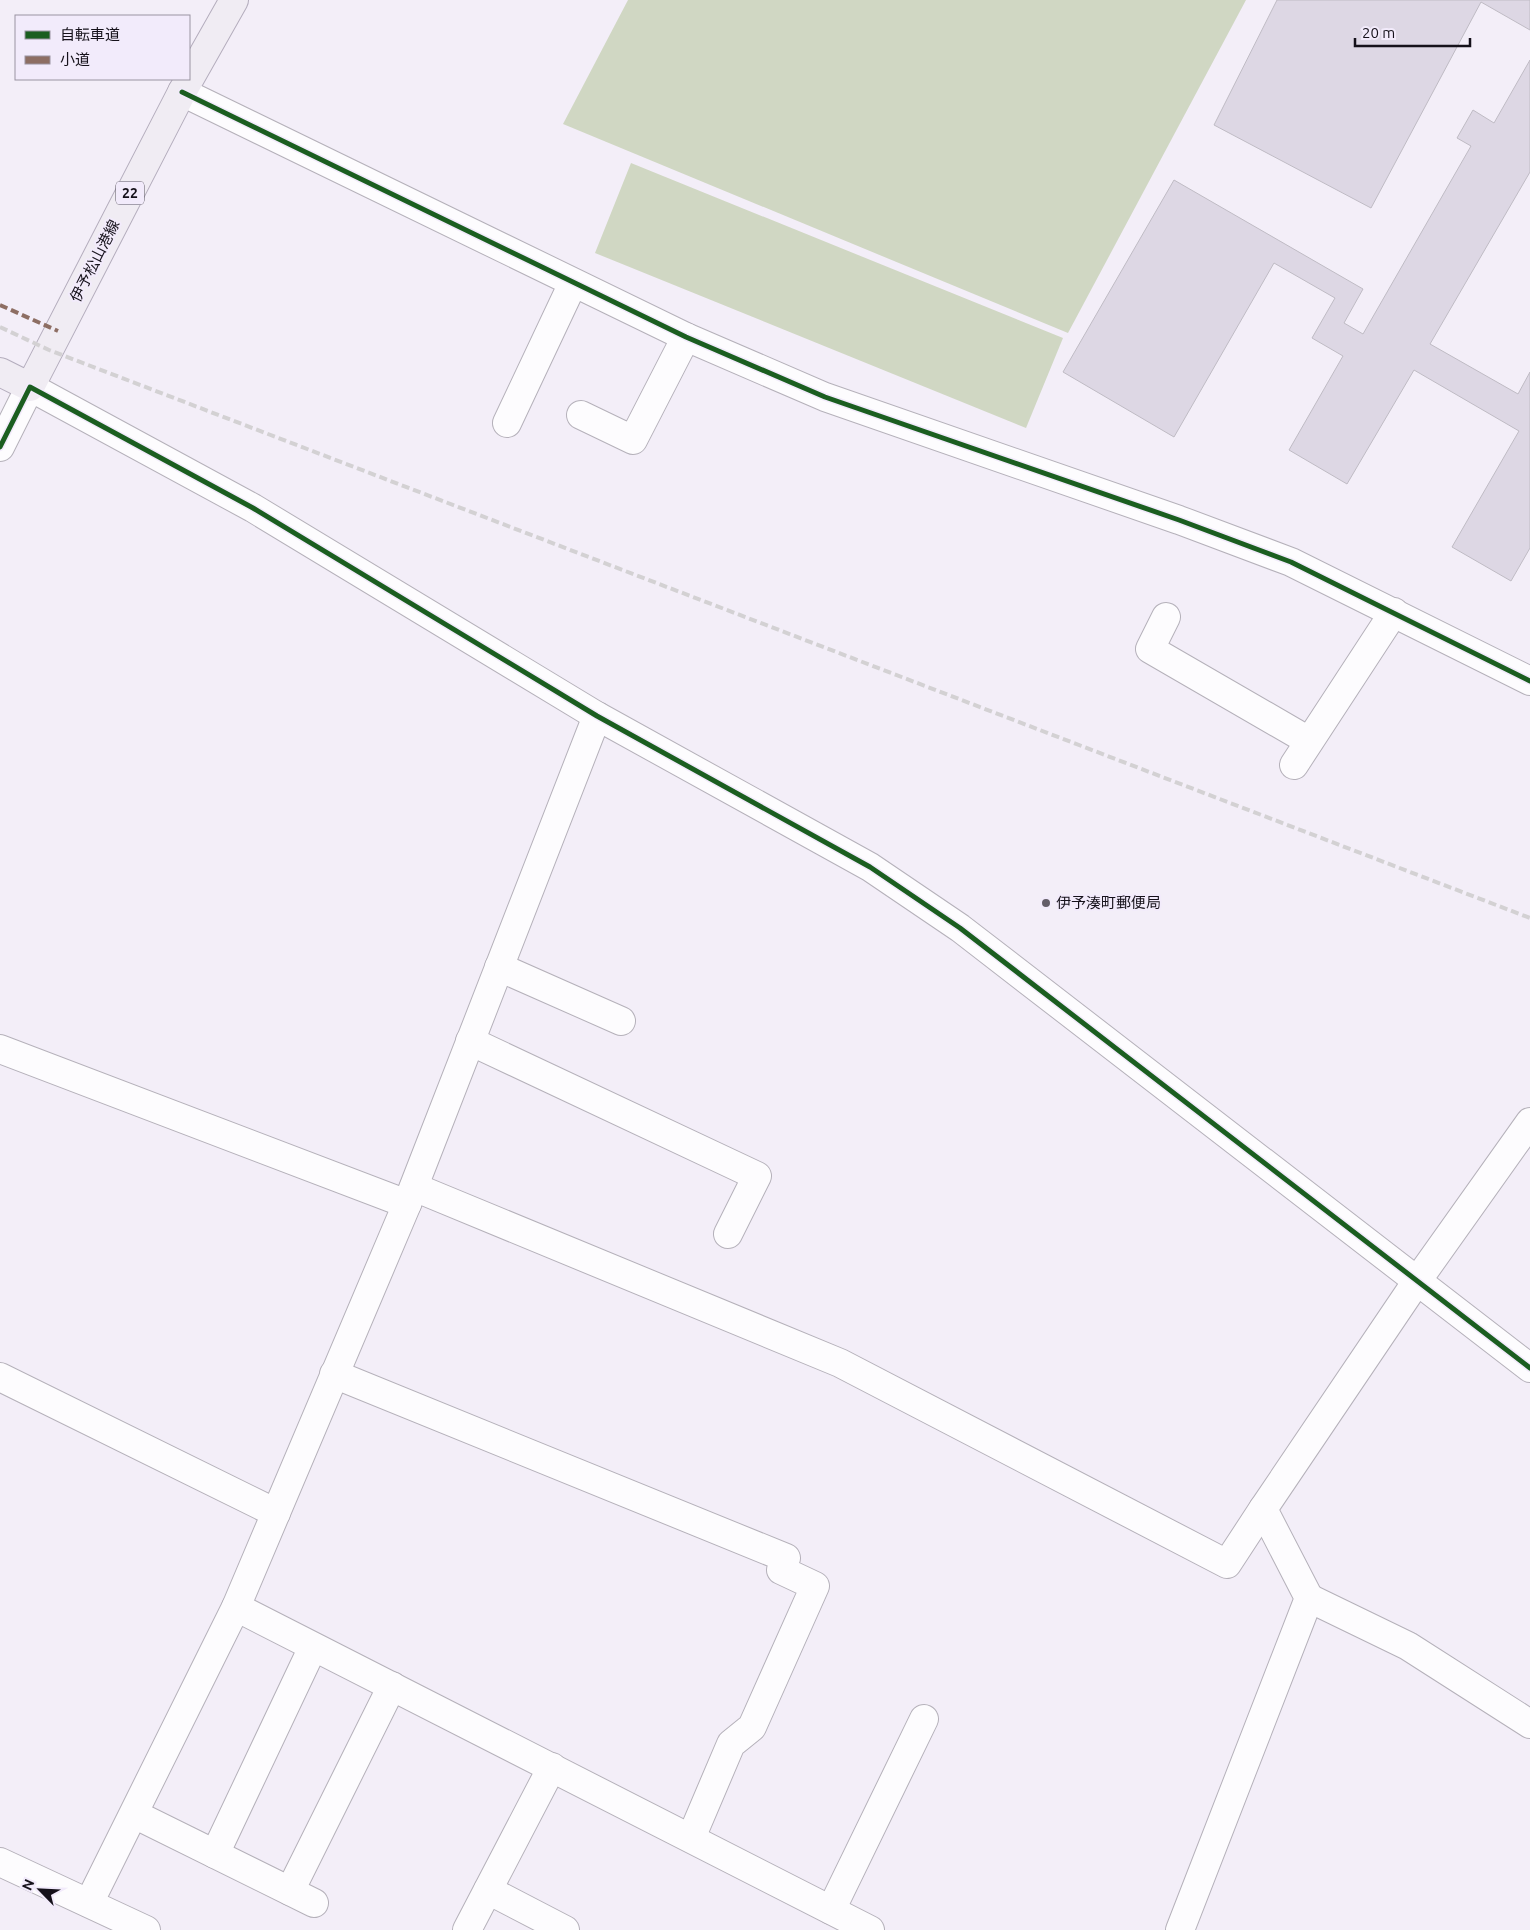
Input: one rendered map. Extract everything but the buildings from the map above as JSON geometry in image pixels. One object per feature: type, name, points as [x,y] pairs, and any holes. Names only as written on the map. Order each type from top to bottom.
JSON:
[{"type":"main road","name":"伊予松山港線","points":[[190,78],[234,0]]},
{"type":"main road","name":"伊予松山港線","points":[[30,387],[189,80]]},
{"type":"main road","points":[[0,372],[30,387]]},
{"type":"street","points":[[182,92],[686,337],[825,397],[1179,520],[1291,562],[1530,681]]},
{"type":"street","points":[[507,423],[573,283]]},
{"type":"street","points":[[581,415],[633,440],[686,337]]},
{"type":"street","points":[[0,447],[30,387],[253,508],[597,716],[870,867],[960,928],[1530,1368]]},
{"type":"street","points":[[1294,765],[1394,612]]},
{"type":"street","points":[[1166,617],[1150,649],[1309,741]]},
{"type":"street","points":[[89,1903],[236,1607],[410,1195],[597,716]]},
{"type":"street","points":[[499,967],[621,1021]]},
{"type":"street","points":[[470,1041],[757,1176],[728,1234]]},
{"type":"street","points":[[0,1049],[410,1195],[840,1363],[1227,1564],[1417,1281],[1530,1122]]},
{"type":"street","points":[[334,1374],[786,1558],[781,1570],[814,1586],[752,1727],[731,1744],[691,1838]]},
{"type":"street","points":[[0,1377],[276,1513]]},
{"type":"street","points":[[1263,1509],[1309,1598],[1408,1646],[1530,1724]]},
{"type":"street","points":[[1180,1930],[1309,1598]]},
{"type":"street","points":[[236,1607],[870,1930]]},
{"type":"street","points":[[215,1854],[313,1647]]},
{"type":"street","points":[[290,1891],[392,1686]]},
{"type":"street","points":[[831,1910],[924,1719]]},
{"type":"street","points":[[467,1930],[552,1767]]},
{"type":"street","points":[[134,1814],[314,1903]]},
{"type":"street","points":[[0,1862],[146,1930]]},
{"type":"street","points":[[488,1890],[565,1930]]},
{"type":"green space","points":[[628,0],[1246,0],[1068,333],[563,124]]},
{"type":"green space","points":[[631,163],[1063,338],[1026,428],[595,253]]},
{"type":"railway","points":[[0,327],[49,350],[1530,918]]},
{"type":"marked path","points":[[0,305],[58,331]]},
{"type":"cycle path","points":[[182,92],[686,337],[825,397],[1179,520],[1291,562],[1530,681]]},
{"type":"cycle path","points":[[0,447],[30,387],[253,508],[597,716],[870,867],[960,928],[1530,1368]]},
{"type":"place","name":"伊予湊町郵便局","points":[[1046,903]]}]
